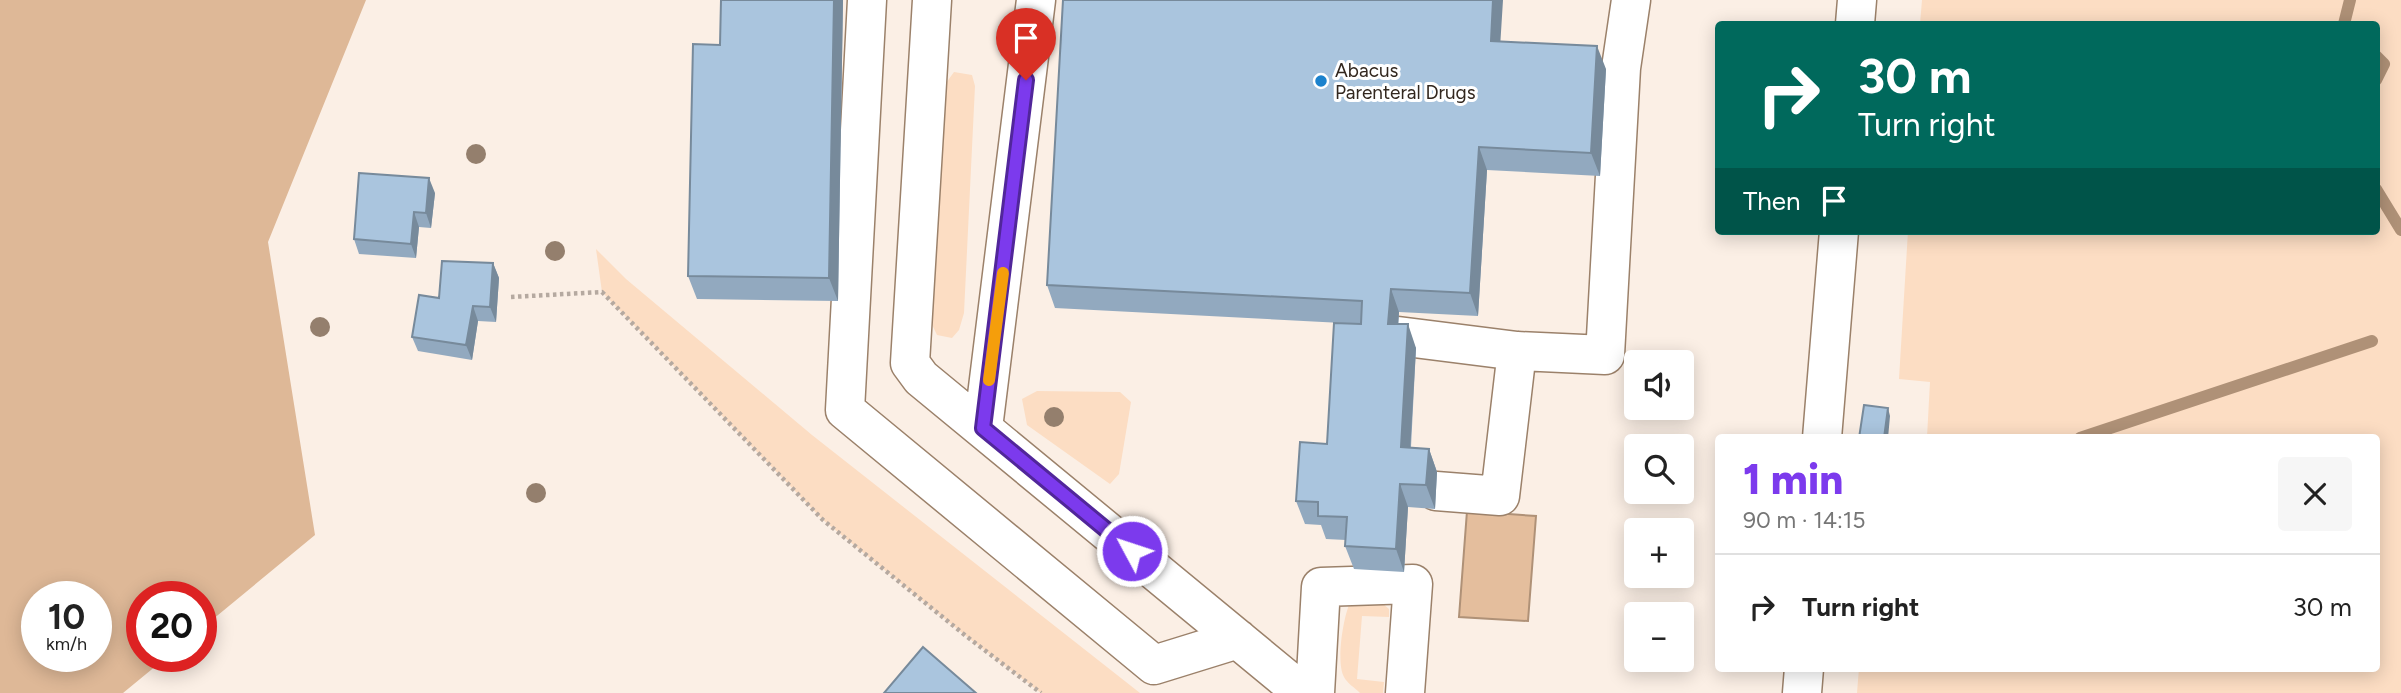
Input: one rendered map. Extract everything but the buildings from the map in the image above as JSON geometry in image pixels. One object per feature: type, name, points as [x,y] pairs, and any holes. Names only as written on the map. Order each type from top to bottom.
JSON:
[{"type":"lane","points":[[867,0],[845,410],[1154,665],[1238,639]]},
{"type":"lane","points":[[932,0],[910,363],[921,378],[1303,693]]},
{"type":"lane","points":[[983,428],[1037,0]]},
{"type":"lane","points":[[1398,336],[1517,351],[1605,355],[1621,68],[1631,0]]},
{"type":"lane","points":[[1855,21],[1857,0]]},
{"type":"lane","points":[[1822,434],[1839,235]]},
{"type":"lane","points":[[1436,491],[1500,496],[1517,351]]},
{"type":"lane","points":[[1315,693],[1321,587],[1413,584],[1405,693]]},
{"type":"lane","points":[[1802,693],[1804,672]]},
{"type":"path","points":[[511,297],[603,292],[823,520],[1041,693]]},
{"type":"shaded area","points":[[0,0],[366,0],[268,242],[315,535],[217,616],[217,581],[126,581],[126,672],[149,672],[123,693],[0,693]]},
{"type":"shaded area","points":[[1922,0],[2401,0],[2401,693],[1857,693],[1859,672],[2380,672],[2380,434],[1927,434],[1930,382],[1899,379],[1908,235],[2380,235],[2380,21],[1920,21]]},
{"type":"shaded area","points":[[954,72],[972,75],[975,86],[964,313],[959,330],[952,338],[937,335],[926,312],[946,83]]},
{"type":"shaded area","points":[[596,249],[626,279],[812,435],[1140,693],[1041,693],[823,520],[602,292]]},
{"type":"shaded area","points":[[1037,391],[1120,392],[1131,402],[1119,474],[1110,484],[1027,425],[1022,399]]},
{"type":"shaded area","points":[[1467,511],[1536,516],[1528,621],[1459,617]]},
{"type":"shaded area","points":[[1360,602],[1382,603],[1389,609],[1389,617],[1362,616],[1357,679],[1384,682],[1383,693],[1360,693],[1347,681],[1342,671],[1341,641],[1347,612],[1349,605]]},
{"type":"waterway","points":[[2345,21],[2350,0]]},
{"type":"waterway","points":[[2380,60],[2384,64],[2380,72]]},
{"type":"waterway","points":[[2380,196],[2401,230]]},
{"type":"waterway","points":[[2092,434],[2372,341]]},
{"type":"slow traffic","points":[[989,380],[1003,273]]},
{"type":"place","name":"Abacus Parenteral Drugs","points":[[1321,81]]},
{"type":"route","points":[[1026,80],[983,428],[1132,551]]}]
